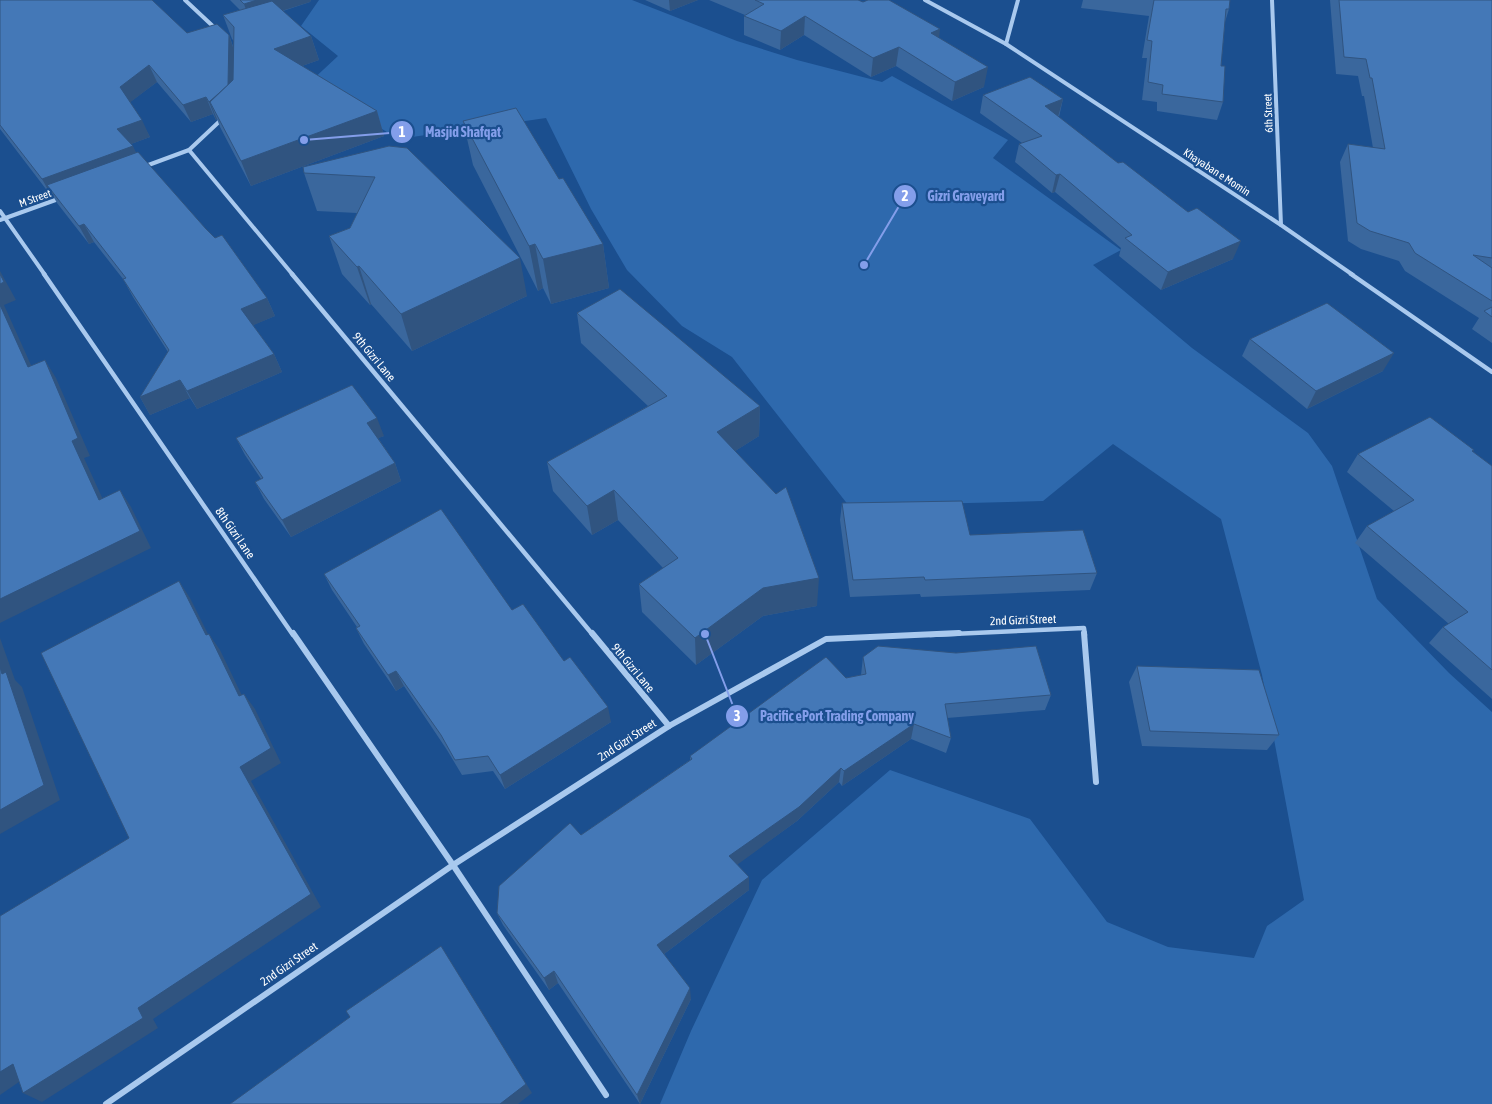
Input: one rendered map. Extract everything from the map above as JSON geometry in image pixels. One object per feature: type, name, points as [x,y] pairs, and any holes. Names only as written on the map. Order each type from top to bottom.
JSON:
[{"type":"street","points":[[185,0],[219,32]]},
{"type":"street","name":"Khayaban e Momin","points":[[925,0],[1006,44],[1281,225],[1492,372]]},
{"type":"street","points":[[1006,44],[1018,0]]},
{"type":"street","name":"6th Street","points":[[1272,0],[1281,225]]},
{"type":"street","points":[[134,171],[189,150],[224,117]]},
{"type":"street","name":"9th Gizri Lane","points":[[189,150],[669,726]]},
{"type":"street","name":"M Street","points":[[2,219],[69,195]]},
{"type":"street","name":"8th Gizri Lane","points":[[0,211],[2,219],[453,865],[606,1095]]},
{"type":"street","name":"2nd Gizri Street","points":[[106,1104],[453,865],[669,726],[826,639],[1084,628],[1096,782]]},
{"type":"shaded area","points":[[319,0],[632,0],[737,41],[797,60],[882,82],[892,76],[1008,140],[993,158],[1121,250],[1093,265],[1192,348],[1308,433],[1332,466],[1377,599],[1449,673],[1492,712],[1492,1104],[660,1104],[691,1031],[762,880],[890,770],[1030,819],[1107,922],[1168,947],[1254,958],[1267,926],[1304,900],[1262,675],[1221,519],[1113,444],[1043,501],[849,506],[732,357],[682,326],[627,270],[591,209],[546,118],[398,139],[309,83],[338,56],[301,26]]},
{"type":"building","points":[[0,0],[152,0],[187,33],[217,24],[229,35],[228,85],[209,102],[206,97],[183,105],[149,65],[120,87],[142,120],[117,129],[133,146],[42,179],[0,125]]},
{"type":"building","points":[[240,0],[257,0],[244,4]]},
{"type":"building","points":[[755,0],[858,0],[863,2],[868,0],[889,0],[940,29],[931,33],[988,67],[955,82],[899,47],[873,58],[805,16],[781,31],[744,16],[764,4]]},
{"type":"building","points":[[1154,0],[1230,0],[1229,9],[1226,9],[1221,66],[1225,66],[1223,102],[1162,94],[1163,85],[1148,82],[1152,41],[1147,40]]},
{"type":"building","points":[[1339,0],[1492,0],[1492,258],[1473,255],[1492,268],[1492,301],[1415,253],[1409,243],[1370,231],[1357,223],[1348,144],[1385,149],[1372,78],[1370,78],[1366,59],[1344,57]]},
{"type":"building","points":[[272,1],[311,36],[274,49],[377,111],[241,161],[210,102],[233,80],[234,27],[223,15]]},
{"type":"building","points":[[1030,77],[1063,99],[1045,106],[1118,163],[1123,162],[1188,212],[1197,208],[1241,241],[1168,272],[1125,238],[1132,235],[1060,174],[1056,175],[1019,144],[1042,136],[983,95]]},
{"type":"building","points":[[516,108],[559,179],[563,178],[603,244],[543,259],[535,244],[529,246],[463,121]]},
{"type":"building","points":[[389,146],[407,148],[520,258],[401,314],[359,266],[357,267],[329,236],[350,228],[375,177],[304,173],[303,167]]},
{"type":"building","points":[[138,152],[215,238],[222,235],[267,298],[241,309],[274,354],[187,391],[180,380],[140,397],[169,350],[123,279],[126,278],[84,224],[79,226],[47,185]]},
{"type":"building","points":[[0,274],[4,282],[0,284]]},
{"type":"building","points":[[620,289],[760,406],[717,432],[776,494],[786,487],[819,578],[763,588],[695,638],[639,584],[678,558],[614,490],[587,506],[547,462],[667,396],[577,313]]},
{"type":"building","points":[[1327,303],[1394,353],[1316,391],[1250,339]]},
{"type":"building","points":[[0,305],[28,367],[45,360],[78,438],[72,441],[99,500],[120,490],[140,531],[0,599]]},
{"type":"building","points":[[1492,307],[1492,317],[1484,311]]},
{"type":"building","points":[[352,385],[377,418],[367,423],[395,463],[282,520],[255,482],[263,478],[236,438]]},
{"type":"building","points":[[1430,417],[1492,466],[1492,670],[1443,627],[1468,612],[1367,526],[1414,500],[1358,454]]},
{"type":"building","points":[[962,501],[970,535],[1083,530],[1097,573],[925,580],[924,577],[853,580],[842,503]]},
{"type":"building","points":[[441,509],[512,610],[523,604],[564,661],[570,657],[608,707],[500,775],[488,756],[455,760],[441,735],[396,671],[388,675],[356,628],[360,626],[324,574]]},
{"type":"building","points":[[179,581],[206,635],[209,634],[239,696],[244,694],[271,748],[240,767],[311,894],[138,1008],[143,1018],[23,1093],[13,1064],[0,1072],[0,916],[129,838],[41,653]]},
{"type":"building","points":[[878,646],[956,653],[1036,646],[1051,695],[945,704],[951,738],[914,724],[844,771],[841,768],[799,807],[729,856],[749,877],[657,945],[690,988],[637,1095],[554,971],[544,978],[497,913],[499,886],[570,823],[581,835],[692,759],[690,756],[826,657],[846,678],[866,674],[863,657]]},
{"type":"building","points":[[1137,666],[1259,670],[1279,735],[1150,731]]},
{"type":"building","points":[[0,667],[2,674],[6,672],[44,785],[0,810]]},
{"type":"building","points":[[441,946],[526,1084],[500,1104],[230,1104],[350,1017],[346,1011]]},
{"type":"place","name":"Masjid Shafqat","points":[[304,140]]},
{"type":"place","name":"Gizri Graveyard","points":[[864,265]]},
{"type":"place","name":"Pacific ePort Trading Company","points":[[705,634]]}]
